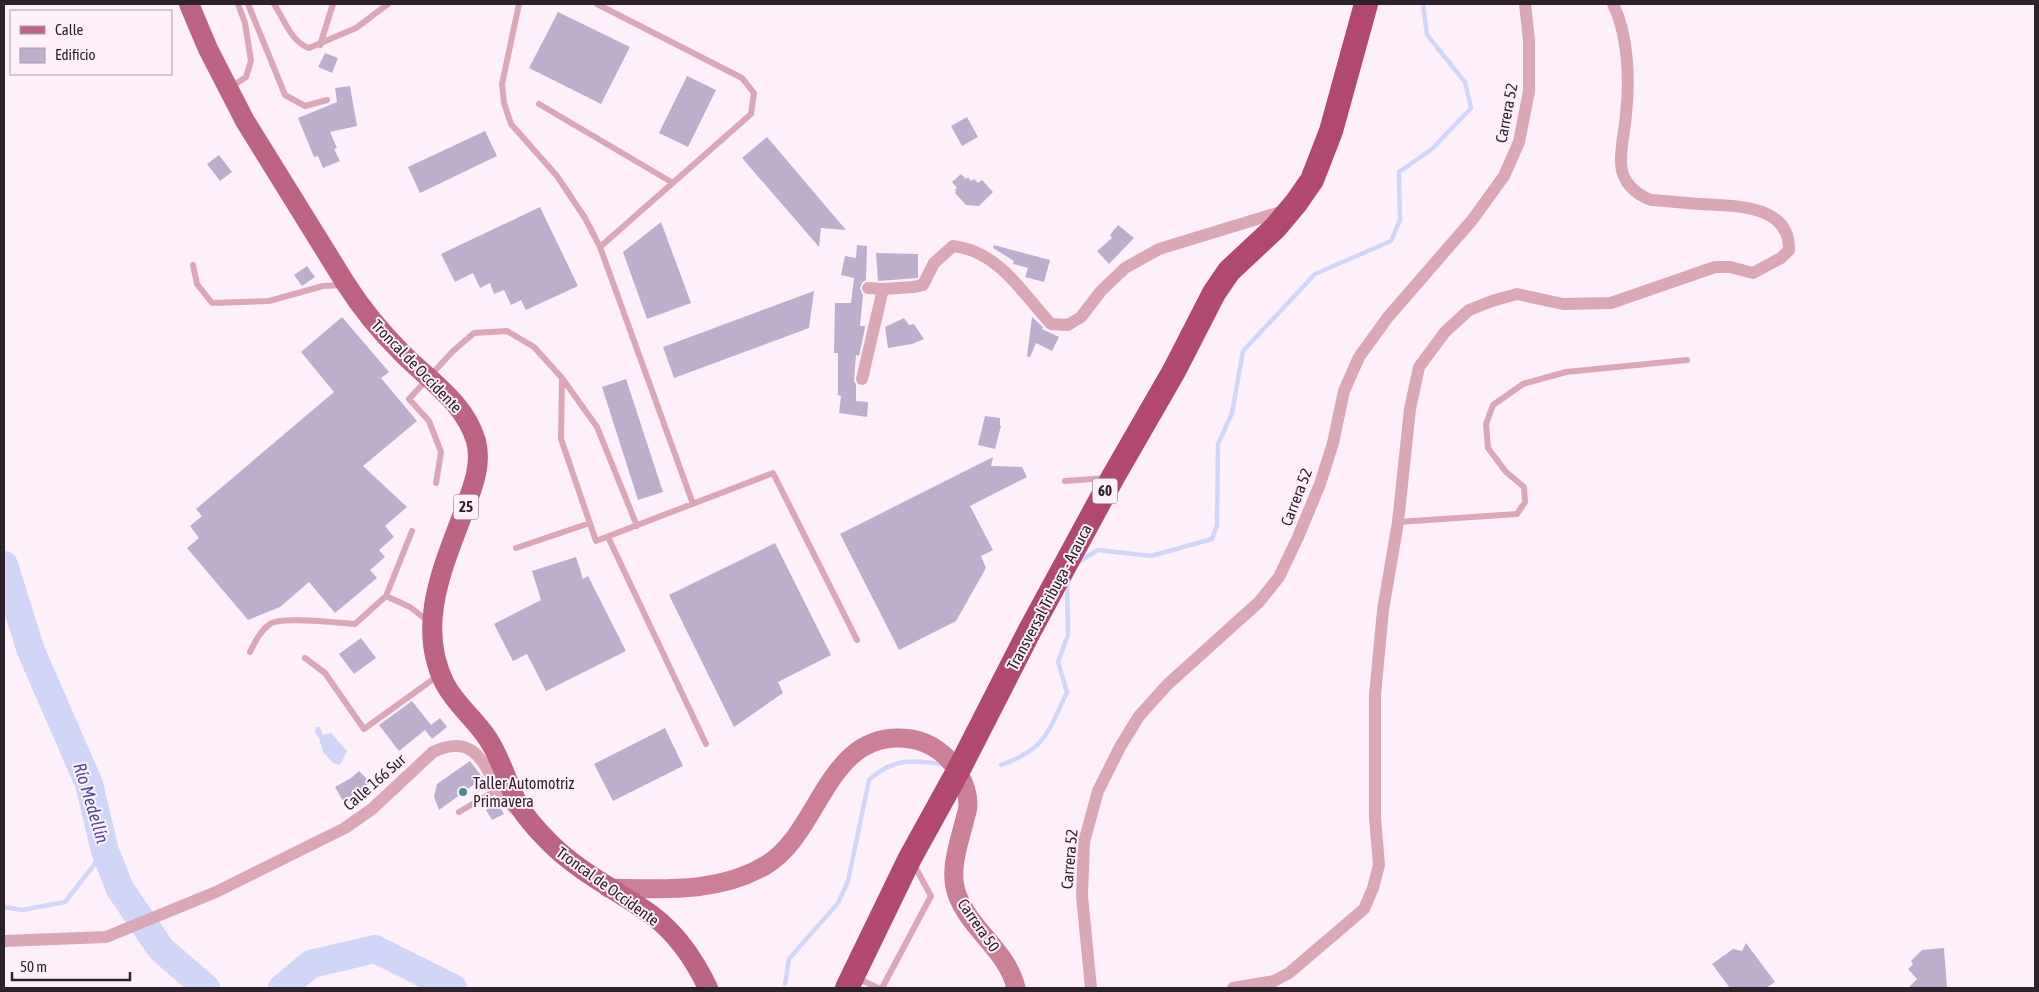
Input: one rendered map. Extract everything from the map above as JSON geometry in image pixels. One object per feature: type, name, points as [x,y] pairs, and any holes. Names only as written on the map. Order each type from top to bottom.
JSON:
[{"type":"highway","name":"Transversal Tribuga - Arauca","points":[[850,982],[910,858],[958,771],[1030,630],[1113,477],[1174,371],[1214,293],[1229,271],[1275,228],[1289,209],[1296,204],[1312,180],[1331,131],[1366,4]]},
{"type":"main road","name":"Troncal de Occidente","points":[[189,4],[228,89],[266,157],[346,284],[388,338],[447,394],[466,417],[479,453],[478,467],[438,584],[431,624],[435,659],[440,674],[454,698],[488,738],[504,768],[520,807],[529,820],[551,844],[572,862],[608,888],[654,916],[671,933],[691,958],[708,988]]},
{"type":"main road","points":[[608,888],[676,889],[714,885],[736,880],[753,873],[769,864],[788,845],[848,757],[865,745],[882,739],[902,738],[924,743],[943,754],[958,771]]},
{"type":"main road","name":"Carrera 50","points":[[958,771],[966,789],[968,806],[956,852],[954,876],[958,897],[977,927],[1002,957],[1013,974],[1016,988]]},
{"type":"street","name":"Carrera 52","points":[[1091,988],[1086,950],[1082,888],[1084,842],[1098,791],[1120,747],[1139,716],[1168,684],[1259,602],[1279,576],[1320,484],[1333,443],[1344,391],[1359,357],[1388,317],[1473,219],[1504,176],[1519,142],[1529,91],[1529,40],[1525,4]]},
{"type":"street","points":[[1233,988],[1274,981],[1289,973],[1364,909],[1373,888],[1378,865],[1374,818],[1375,694],[1383,610],[1398,522],[1410,409],[1418,367],[1445,332],[1469,310],[1492,301],[1517,294],[1563,304],[1611,303],[1715,267],[1730,267],[1752,273],[1781,258],[1789,250],[1789,238],[1783,227],[1775,219],[1760,211],[1731,205],[1651,200],[1640,196],[1633,190],[1625,178],[1621,164],[1626,110],[1626,48],[1613,4]]},
{"type":"street","points":[[868,288],[883,289],[923,285],[934,263],[945,252],[953,246],[968,248],[996,263],[1051,324],[1068,325],[1081,318],[1101,291],[1124,268],[1158,249],[1289,209]]},
{"type":"street","points":[[862,379],[883,289]]},
{"type":"street","name":"Calle 166 Sur","points":[[4,941],[106,937],[187,904],[345,828],[372,809],[433,752],[457,744],[471,749],[480,759],[508,803],[529,820]]},
{"type":"lane","points":[[228,89],[246,77],[251,62],[245,23],[238,4]]},
{"type":"lane","points":[[248,4],[285,95],[305,106],[327,100]]},
{"type":"lane","points":[[274,4],[301,46],[309,48],[320,45],[356,28],[388,4]]},
{"type":"lane","points":[[320,45],[332,4]]},
{"type":"lane","points":[[519,4],[502,84],[508,117],[511,124],[557,176],[585,218],[600,247],[693,504]]},
{"type":"lane","points":[[597,4],[742,78],[754,93],[751,114],[600,247]]},
{"type":"lane","points":[[539,104],[673,182]]},
{"type":"lane","points":[[193,265],[197,284],[212,303],[269,301],[323,286],[346,284]]},
{"type":"lane","points":[[436,483],[441,452],[429,421],[409,399],[428,377],[474,333],[507,331],[534,347],[562,378],[598,427],[637,526]]},
{"type":"lane","points":[[1398,522],[1517,514],[1525,502],[1524,487],[1506,472],[1488,448],[1486,424],[1493,405],[1523,384],[1566,372],[1687,360]]},
{"type":"lane","points":[[562,378],[560,440],[596,541],[773,473],[856,640]]},
{"type":"lane","points":[[1065,481],[1113,477]]},
{"type":"lane","points":[[516,548],[590,523]]},
{"type":"lane","points":[[250,652],[260,634],[272,623],[290,620],[355,624],[386,596],[412,531]]},
{"type":"lane","points":[[608,537],[706,744]]},
{"type":"lane","points":[[386,596],[410,608],[431,624]]},
{"type":"lane","points":[[305,658],[325,673],[364,729],[440,674]]},
{"type":"lane","points":[[458,812],[498,789]]},
{"type":"lane","points":[[850,982],[880,988],[931,896],[910,858]]},
{"type":"water","points":[[316,727],[320,727],[323,735],[331,733],[347,751],[340,765],[333,763],[323,752],[319,738],[315,733]]},
{"type":"building","points":[[558,12],[630,47],[601,104],[529,68]]},
{"type":"building","points":[[325,53],[338,58],[332,73],[318,67]]},
{"type":"building","points":[[687,76],[716,90],[688,147],[659,133]]},
{"type":"building","points":[[350,86],[357,126],[330,132],[337,148],[334,149],[340,161],[323,168],[318,156],[314,157],[298,118],[337,102],[335,88]]},
{"type":"building","points":[[967,117],[978,137],[962,146],[951,126]]},
{"type":"building","points":[[485,131],[497,156],[420,193],[408,167]]},
{"type":"building","points":[[767,137],[846,230],[821,228],[819,247],[742,158]]},
{"type":"building","points":[[219,155],[232,172],[220,181],[207,164]]},
{"type":"building","points":[[961,174],[966,179],[968,177],[971,181],[974,179],[978,183],[982,180],[993,192],[979,206],[966,205],[955,193],[957,188],[952,182]]},
{"type":"building","points":[[540,207],[578,286],[526,310],[521,300],[511,305],[504,290],[494,294],[490,283],[480,288],[473,273],[455,282],[441,254]]},
{"type":"building","points":[[661,222],[691,303],[647,319],[623,252]]},
{"type":"building","points":[[1118,225],[1134,238],[1109,264],[1097,251],[1112,238],[1110,235]]},
{"type":"building","points":[[857,245],[867,246],[866,280],[860,288],[863,295],[860,326],[865,326],[859,356],[856,355],[854,381],[856,384],[856,401],[868,402],[867,417],[839,413],[841,396],[838,395],[838,353],[834,353],[835,303],[851,303],[854,278],[841,275],[845,256],[856,258]]},
{"type":"building","points":[[994,245],[1050,260],[1044,282],[1025,277],[1028,268],[1013,264],[1014,261],[993,248]]},
{"type":"building","points":[[876,253],[918,254],[918,278],[878,281]]},
{"type":"building","points":[[307,266],[315,277],[302,286],[294,275]]},
{"type":"building","points":[[814,291],[809,328],[674,378],[663,347]]},
{"type":"building","points":[[342,317],[389,372],[381,378],[417,421],[363,466],[407,507],[385,526],[394,537],[379,550],[385,557],[370,570],[377,578],[335,613],[309,582],[280,607],[248,620],[187,548],[199,538],[190,526],[202,516],[196,509],[334,392],[301,352]]},
{"type":"building","points":[[1032,317],[1043,327],[1042,329],[1059,337],[1052,351],[1036,343],[1030,357],[1027,356]]},
{"type":"building","points":[[904,318],[909,325],[914,324],[924,339],[912,344],[888,348],[885,327]]},
{"type":"building","points":[[626,379],[663,492],[638,500],[602,387]]},
{"type":"building","points":[[985,416],[1000,418],[1001,426],[995,449],[978,445]]},
{"type":"building","points":[[993,457],[991,466],[1022,467],[1027,477],[970,506],[993,550],[981,556],[986,568],[956,621],[899,650],[840,534]]},
{"type":"building","points":[[775,543],[831,655],[778,682],[783,693],[734,727],[669,595]]},
{"type":"building","points":[[576,557],[583,579],[588,576],[626,651],[546,691],[527,654],[513,661],[494,624],[541,600],[532,571]]},
{"type":"building","points":[[361,638],[376,658],[354,674],[339,654]]},
{"type":"building","points":[[412,701],[431,725],[440,718],[447,727],[432,739],[425,730],[399,751],[379,725]]},
{"type":"building","points":[[665,728],[683,766],[613,801],[594,764]]},
{"type":"building","points":[[470,761],[483,778],[439,810],[434,797],[437,784]]},
{"type":"building","points":[[359,771],[371,783],[343,801],[335,787]]},
{"type":"building","points":[[498,803],[504,814],[492,820],[486,810]]},
{"type":"building","points":[[1746,943],[1775,982],[1766,988],[1730,988],[1712,964],[1733,949],[1742,951]]},
{"type":"building","points":[[1944,948],[1947,988],[1908,988],[1917,979],[1908,969],[1913,964],[1911,961],[1922,950]]},
{"type":"waterway","points":[[1077,563],[1098,550],[1151,556],[1212,539],[1217,525],[1218,444],[1232,413],[1243,351],[1315,274],[1391,241],[1400,220],[1399,172],[1432,149],[1471,108],[1465,82],[1427,35],[1423,4]]},
{"type":"waterway","name":"Río Medellín","points":[[4,565],[31,651],[89,784],[105,851],[120,889],[161,949],[206,988]]},
{"type":"waterway","points":[[1001,765],[1028,752],[1044,738],[1067,692],[1058,662],[1068,635],[1067,584]]},
{"type":"waterway","points":[[785,984],[789,959],[838,903],[848,881],[869,780],[887,767],[904,762],[944,764]]},
{"type":"waterway","points":[[4,907],[22,910],[65,902],[105,851]]},
{"type":"waterway","name":"Río Medellín","points":[[282,988],[311,964],[375,949],[453,988]]},
{"type":"place","name":"Taller Automotriz Primavera","points":[[463,792]]}]
